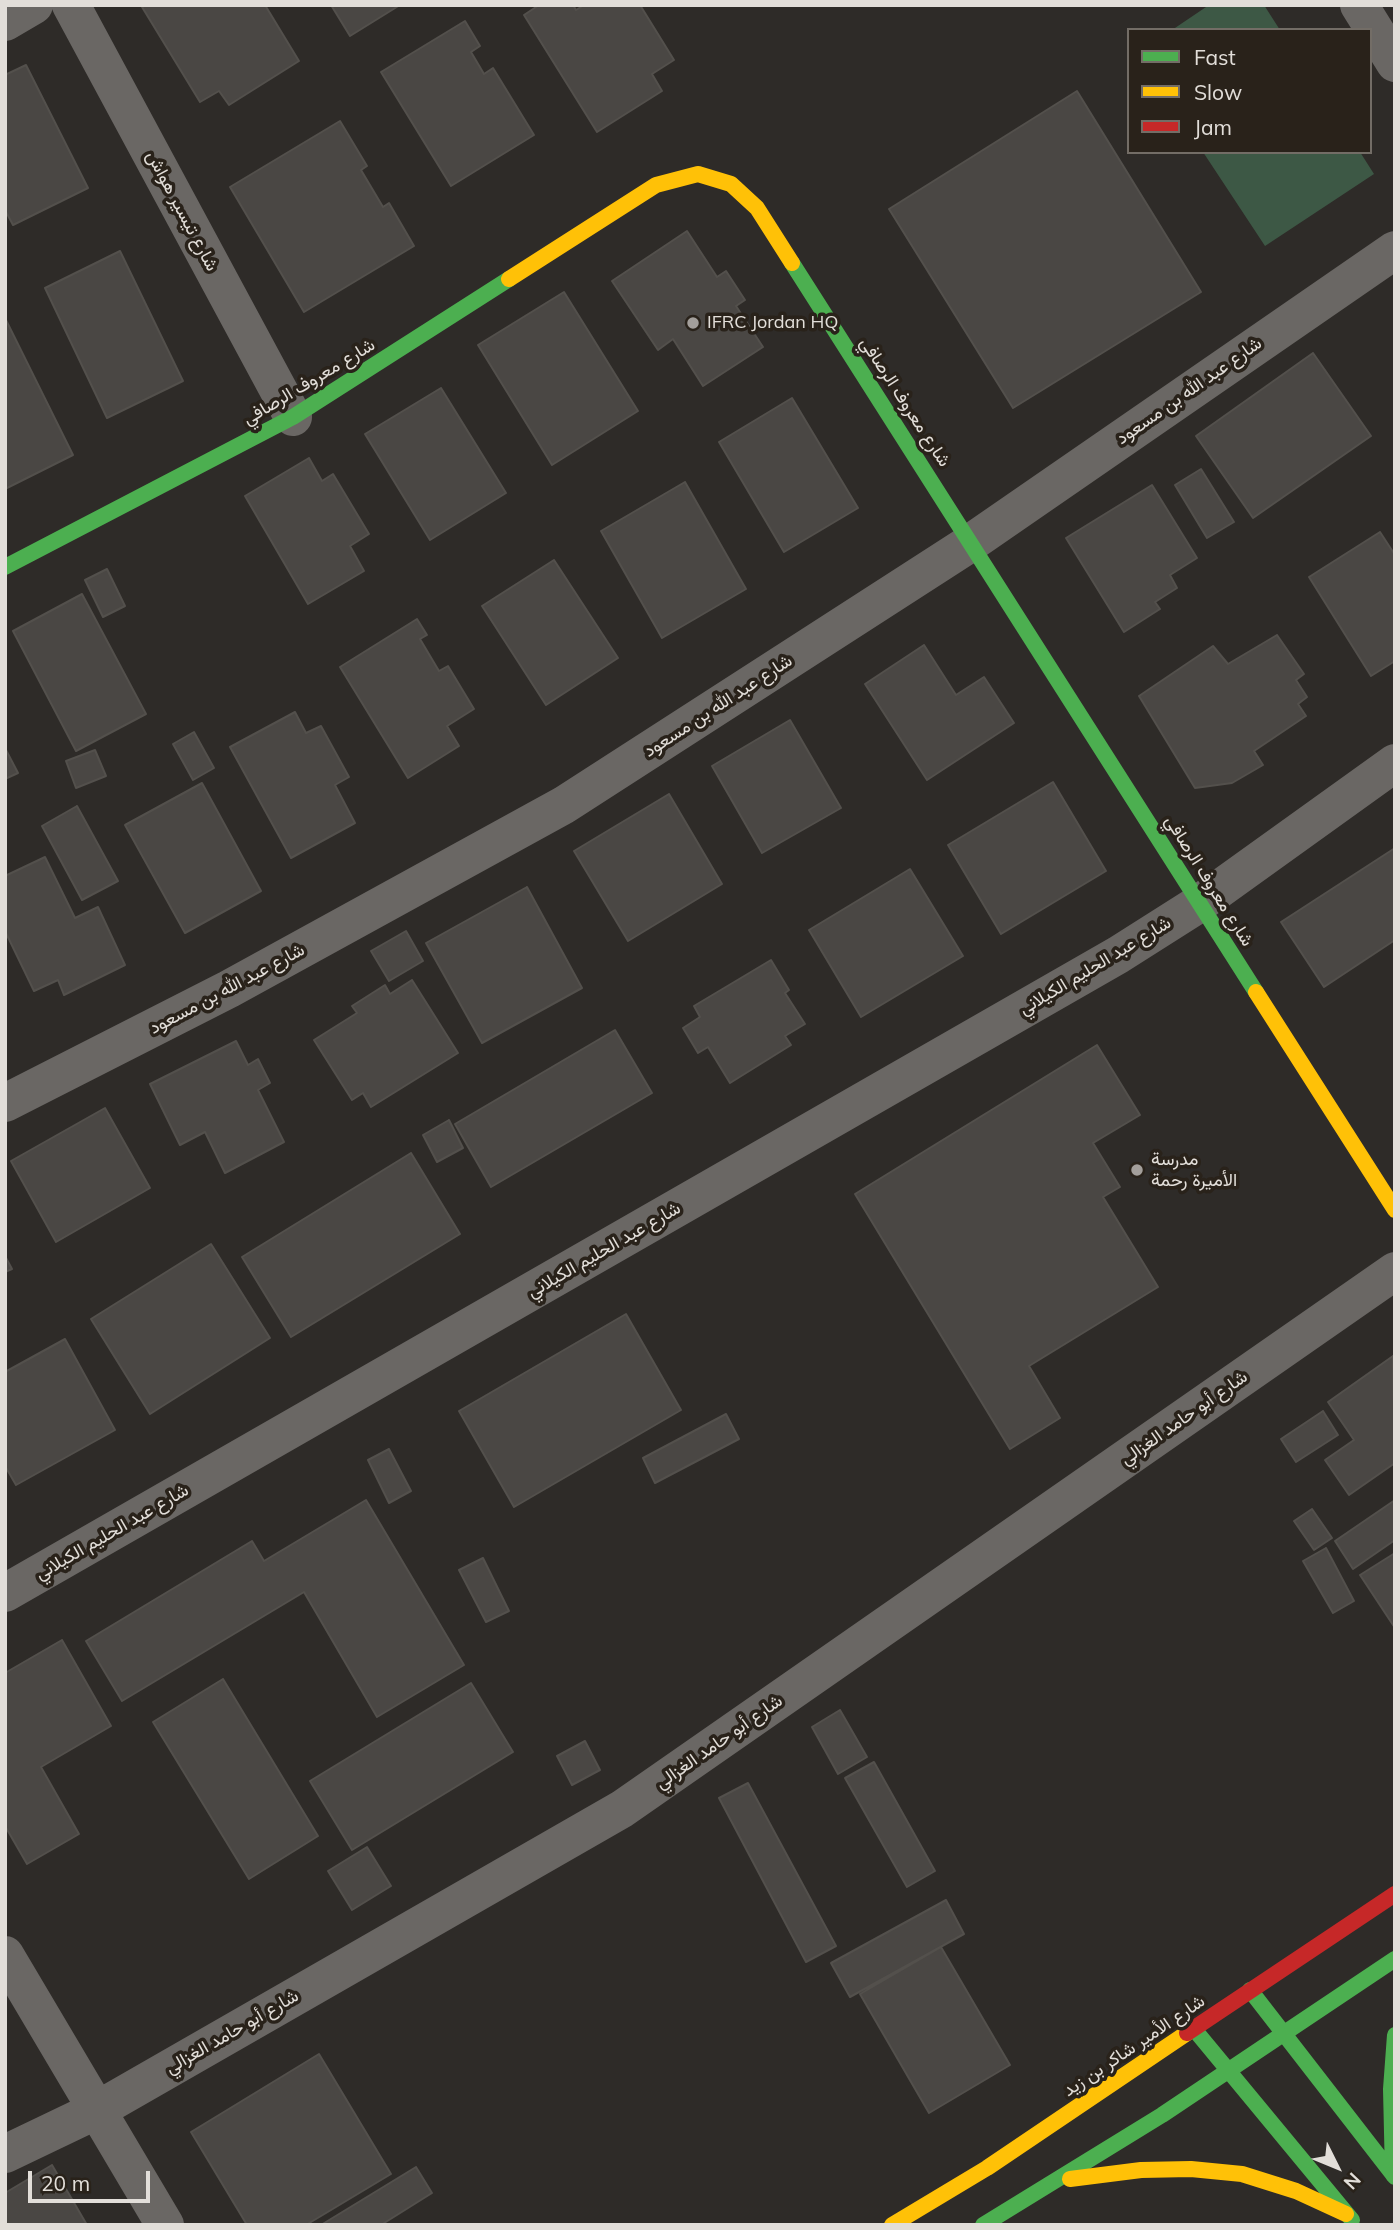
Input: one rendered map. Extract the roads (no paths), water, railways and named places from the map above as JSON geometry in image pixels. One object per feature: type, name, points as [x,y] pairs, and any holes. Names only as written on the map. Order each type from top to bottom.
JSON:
[{"type":"street","points":[[5,22],[34,5]]},
{"type":"street","name":"شارع تيسير هواش","points":[[71,5],[293,417]]},
{"type":"street","points":[[1359,5],[1395,62]]},
{"type":"street","name":"شارع معروف الرصافي","points":[[5,567],[293,417],[656,185],[698,174],[732,184],[757,208],[1395,1210]]},
{"type":"street","name":"شارع عبد الله بن مسعود","points":[[5,1103],[229,989],[564,805],[972,542],[1395,250]]},
{"type":"street","points":[[1200,903],[1395,763]]},
{"type":"street","name":"شارع عبد الحليم الكيلاني","points":[[5,1593],[1094,969],[1200,903]]},
{"type":"street","name":"شارع أبو حامد الغزالي","points":[[5,2154],[99,2109],[622,1810],[1395,1270]]},
{"type":"street","name":"شارع الأمير شاكر بن زيد","points":[[892,2225],[987,2168],[1395,1894]]},
{"type":"street","points":[[5,1955],[166,2225]]},
{"type":"street","points":[[983,2225],[1227,2071],[1395,1959]]},
{"type":"street","points":[[1250,1990],[1394,2176]]},
{"type":"street","points":[[1194,2029],[1351,2219]]},
{"type":"street","points":[[1394,2176],[1391,2089],[1395,2035]]},
{"type":"street","points":[[1057,2180],[1141,2169],[1191,2169],[1242,2174],[1296,2191],[1351,2219]]},
{"type":"place","name":"IFRC Jordan HQ","points":[[693,323]]},
{"type":"place","name":"مدرسة الأميرة رحمة","points":[[1137,1170]]}]
